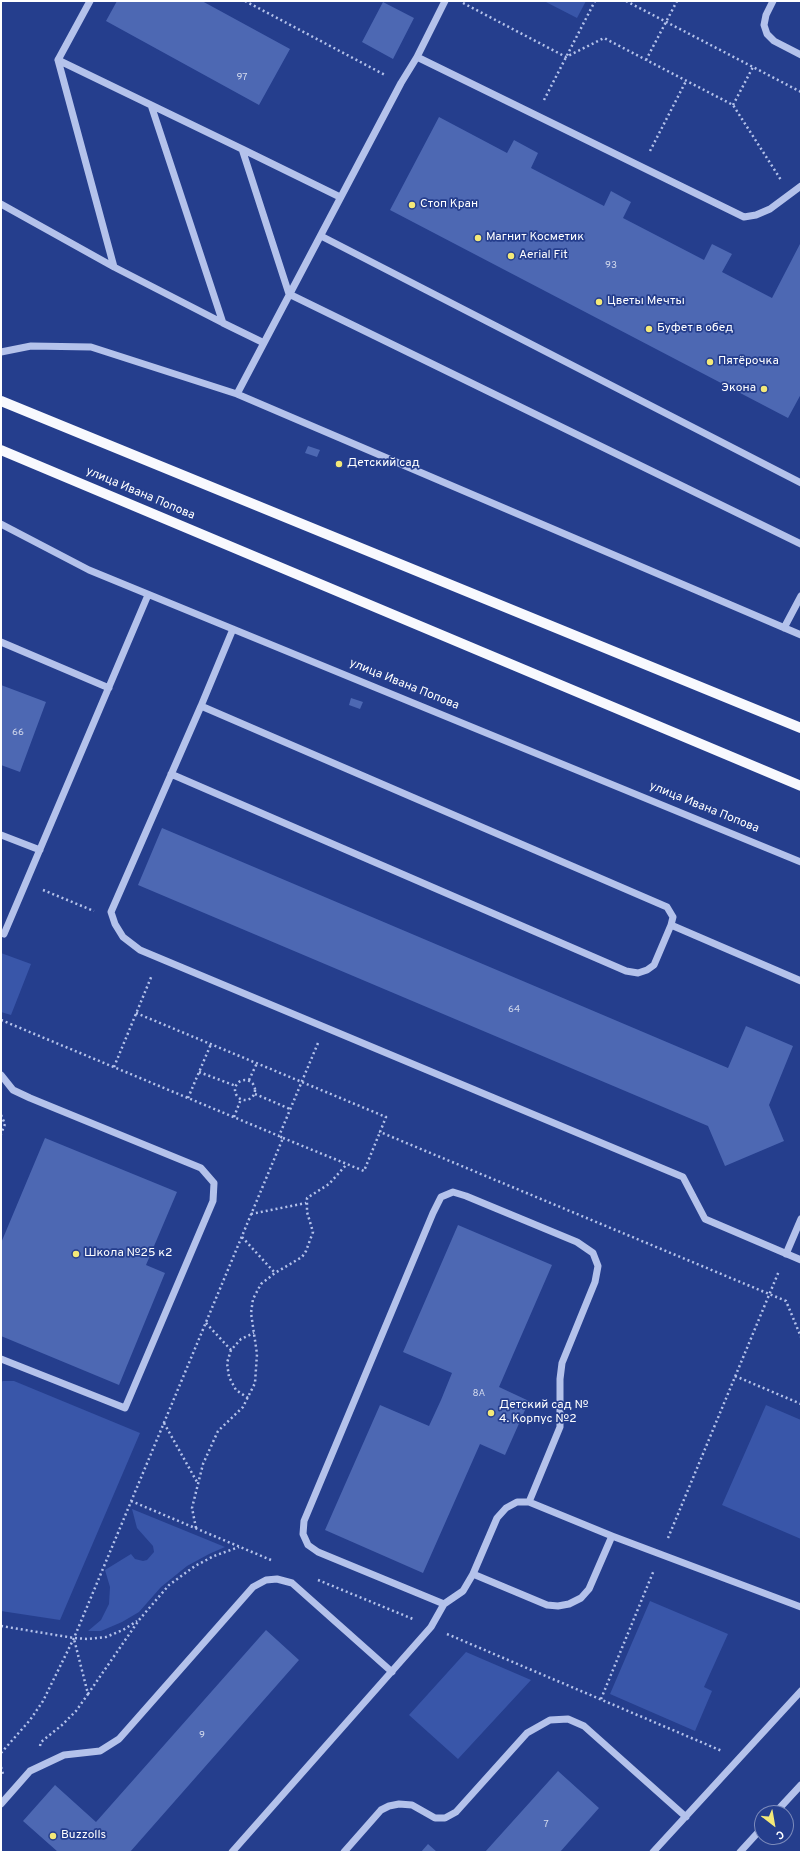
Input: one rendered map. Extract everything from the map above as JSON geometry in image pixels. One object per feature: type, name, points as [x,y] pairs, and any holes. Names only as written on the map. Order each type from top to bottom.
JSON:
[{"type":"main road","points":[[1,401],[801,728]]},
{"type":"main road","name":"улица Ивана Попова","points":[[1,450],[801,786]]},
{"type":"street","points":[[90,1],[58,60],[114,267]]},
{"type":"street","points":[[237,394],[321,236],[340,197],[401,83],[417,57],[445,1]]},
{"type":"street","points":[[773,1],[766,15],[764,25],[767,34],[774,41],[801,55]]},
{"type":"street","points":[[417,57],[744,217],[756,215],[770,209],[801,186]]},
{"type":"street","points":[[58,60],[340,197]]},
{"type":"street","points":[[151,105],[223,323]]},
{"type":"street","points":[[242,149],[289,294],[801,544]]},
{"type":"street","points":[[1,204],[114,267],[264,343]]},
{"type":"street","points":[[321,236],[801,483]]},
{"type":"street","points":[[1,352],[31,346],[91,347],[237,394],[801,635]]},
{"type":"street","name":"улица Ивана Попова","points":[[1,524],[89,570],[148,595],[801,862]]},
{"type":"street","points":[[4,934],[148,595]]},
{"type":"street","points":[[784,628],[801,596]]},
{"type":"street","points":[[232,629],[201,706],[111,912],[123,937],[140,950],[683,1178],[705,1219],[801,1260]]},
{"type":"street","points":[[1,642],[109,688]]},
{"type":"street","points":[[171,774],[626,971],[638,973],[647,970],[654,965],[673,917],[667,907],[201,706]]},
{"type":"street","points":[[1,835],[40,850]]},
{"type":"street","points":[[671,925],[801,982]]},
{"type":"street","points":[[1,1075],[13,1090],[201,1168],[214,1183],[213,1201],[125,1408],[1,1360]]},
{"type":"street","points":[[444,1604],[318,1552],[308,1544],[303,1534],[304,1521],[433,1213],[442,1197],[453,1192],[577,1242],[593,1253],[598,1266],[595,1282],[562,1363],[560,1379],[560,1428],[529,1502]]},
{"type":"street","points":[[786,1254],[801,1219]]},
{"type":"street","points":[[232,1852],[431,1627],[444,1604],[463,1591],[473,1574],[497,1518],[506,1508],[516,1502],[529,1502],[661,1555],[801,1607]]},
{"type":"street","points":[[473,1574],[548,1605],[558,1606],[569,1604],[581,1598],[589,1589],[612,1536]]},
{"type":"street","points":[[1,1804],[30,1771],[64,1754],[100,1751],[119,1739],[253,1587],[266,1580],[277,1579],[292,1583],[392,1672]]},
{"type":"street","points":[[653,1852],[801,1691]]},
{"type":"street","points":[[344,1852],[381,1810],[389,1806],[399,1804],[412,1805],[435,1818],[444,1818],[456,1812],[527,1733],[550,1720],[568,1719],[584,1726],[686,1817]]},
{"type":"street","points":[[783,1805],[801,1785]]},
{"type":"street","points":[[740,1852],[754,1837]]},
{"type":"path","points":[[245,1],[401,83]]},
{"type":"path","points":[[459,1],[566,57]]},
{"type":"path","points":[[536,115],[595,1]]},
{"type":"path","points":[[626,1],[801,92]]},
{"type":"path","points":[[646,60],[676,1]]},
{"type":"path","points":[[566,57],[604,38],[733,106],[790,194]]},
{"type":"path","points":[[733,106],[754,67]]},
{"type":"path","points":[[642,167],[686,81]]},
{"type":"path","points":[[26,883],[114,920]]},
{"type":"path","points":[[114,1067],[159,958]]},
{"type":"path","points":[[1,1020],[283,1138],[364,1170],[386,1117],[136,1013]]},
{"type":"path","points":[[279,1136],[325,1027]]},
{"type":"path","points":[[188,1098],[211,1044]]},
{"type":"path","points":[[249,1080],[257,1063]]},
{"type":"path","points":[[199,1072],[236,1086]]},
{"type":"path","points":[[249,1080],[255,1086],[255,1094],[249,1100],[241,1099],[236,1094],[236,1086],[241,1081],[249,1080]]},
{"type":"path","points":[[255,1094],[290,1109]]},
{"type":"path","points":[[234,1117],[241,1099]]},
{"type":"path","points":[[1,1115],[5,1124],[1,1134]]},
{"type":"path","points":[[1,1126],[5,1124]]},
{"type":"path","points":[[380,1132],[786,1301],[801,1337]]},
{"type":"path","points":[[1,1753],[30,1720],[43,1701],[74,1638],[283,1138]]},
{"type":"path","points":[[196,1529],[192,1508],[203,1464],[218,1431],[243,1407],[255,1383],[257,1370],[251,1313],[253,1299],[261,1284],[275,1273],[302,1257],[309,1246],[313,1232],[306,1203],[310,1195],[329,1184],[347,1164]]},
{"type":"path","points":[[251,1214],[306,1203]]},
{"type":"path","points":[[580,1224],[583,1217]]},
{"type":"path","points":[[242,1236],[275,1273]]},
{"type":"path","points":[[601,1699],[786,1254]]},
{"type":"path","points":[[206,1323],[232,1350]]},
{"type":"path","points":[[248,1398],[236,1390],[229,1377],[227,1363],[232,1350],[241,1339],[254,1333]]},
{"type":"path","points":[[735,1376],[801,1404]]},
{"type":"path","points":[[164,1423],[198,1482]]},
{"type":"path","points":[[30,1771],[41,1742],[62,1725],[88,1694],[139,1620],[169,1585],[195,1566],[214,1556],[240,1547]]},
{"type":"path","points":[[1,1626],[74,1638],[106,1637],[123,1630],[139,1620]]},
{"type":"path","points":[[74,1638],[88,1694]]},
{"type":"shaded area","points":[[544,1],[586,1],[577,18]]},
{"type":"shaded area","points":[[1,953],[31,964],[11,1015],[1,1012]]},
{"type":"shaded area","points":[[14,1381],[140,1433],[60,1620],[1,1611],[1,1382]]},
{"type":"shaded area","points":[[766,1405],[801,1420],[801,1539],[722,1505]]},
{"type":"shaded area","points":[[132,1509],[225,1547],[187,1566],[161,1587],[139,1612],[122,1622],[101,1631],[88,1631],[101,1620],[109,1604],[110,1587],[105,1570],[131,1554],[135,1559],[143,1561],[147,1560],[154,1552],[153,1546],[137,1528]]},
{"type":"shaded area","points":[[650,1601],[728,1634],[704,1687],[712,1691],[695,1731],[610,1694]]},
{"type":"shaded area","points":[[466,1652],[531,1680],[458,1759],[409,1715]]},
{"type":"building","points":[[117,1],[202,1],[290,49],[259,105],[106,21]]},
{"type":"building","points":[[383,2],[414,18],[393,59],[362,42]]},
{"type":"building","points":[[439,117],[507,153],[514,140],[538,153],[531,168],[604,206],[611,191],[631,202],[623,218],[704,260],[712,244],[732,254],[722,272],[772,298],[801,242],[801,394],[788,418],[390,210]]},
{"type":"building","points":[[308,446],[320,450],[317,457],[305,453]]},
{"type":"building","points":[[1,685],[46,702],[20,772],[1,765]]},
{"type":"building","points":[[351,698],[363,702],[360,709],[349,705]]},
{"type":"building","points":[[162,828],[728,1068],[746,1026],[793,1046],[769,1105],[784,1141],[725,1166],[708,1126],[138,885]]},
{"type":"building","name":"Школа №25 к2","points":[[45,1138],[177,1192],[146,1265],[165,1273],[119,1385],[1,1336],[1,1243]]},
{"type":"building","points":[[458,1225],[552,1265],[499,1387],[529,1401],[505,1455],[480,1444],[423,1573],[325,1530],[380,1405],[429,1426],[441,1400],[452,1373],[403,1352]]},
{"type":"building","points":[[266,1630],[299,1660],[130,1852],[58,1852],[23,1821],[55,1785],[96,1822]]},
{"type":"building","points":[[558,1771],[599,1808],[560,1852],[485,1852]]},
{"type":"building","points":[[428,1844],[437,1852],[421,1852]]},
{"type":"place","name":"Стоп Кран","points":[[412,205]]},
{"type":"place","name":"Магнит Косметик","points":[[478,238]]},
{"type":"place","name":"Aerial Fit","points":[[511,256]]},
{"type":"place","name":"Цветы Мечты","points":[[599,302]]},
{"type":"place","name":"Буфет в обед","points":[[649,329]]},
{"type":"place","name":"Пятёрочка","points":[[710,362]]},
{"type":"place","name":"Экона","points":[[764,389]]},
{"type":"place","name":"Детский сад","points":[[339,464]]},
{"type":"place","name":"Школа №25 к2","points":[[76,1254]]},
{"type":"place","name":"Детский сад № 4. Корпус №2","points":[[491,1413]]},
{"type":"place","name":"Buzzolls","points":[[53,1836]]}]
